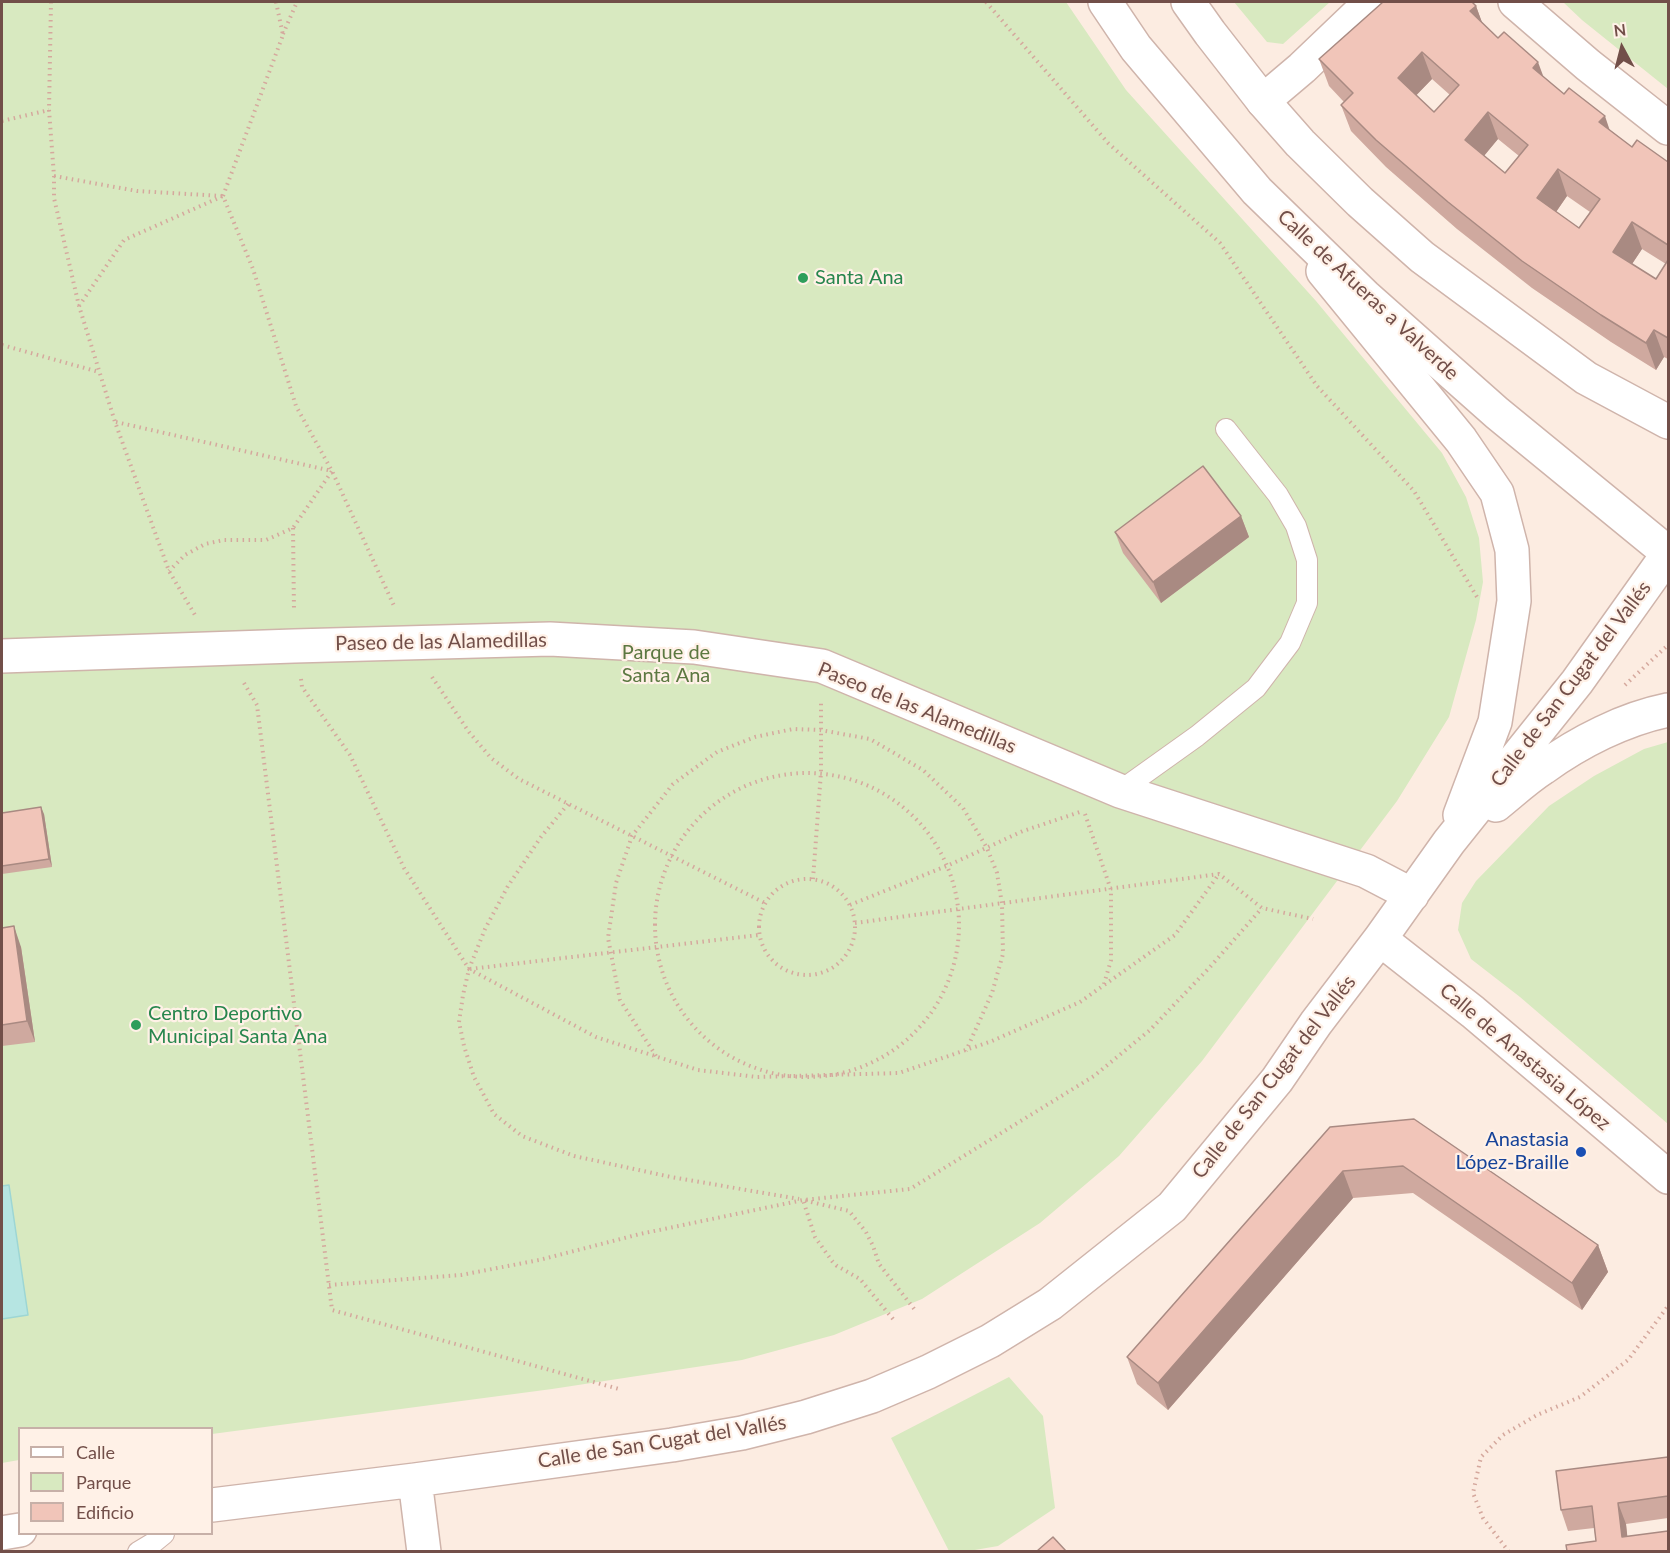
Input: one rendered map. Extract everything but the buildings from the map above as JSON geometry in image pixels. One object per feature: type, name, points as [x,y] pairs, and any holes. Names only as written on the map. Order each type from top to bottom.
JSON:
[{"type":"street","name":"Calle de Afueras a Valverde","points":[[1105,2],[1136,48],[1257,191],[1374,304],[1497,413],[1668,553]]},
{"type":"street","points":[[1188,2],[1263,101],[1300,143],[1360,202],[1422,257],[1586,378],[1668,423]]},
{"type":"street","points":[[1263,101],[1302,69],[1371,2]]},
{"type":"street","points":[[1515,2],[1588,65],[1668,128]]},
{"type":"street","name":"Calle de San Cugat del Vallés","points":[[1257,191],[1461,440],[1497,493],[1512,550],[1514,601],[1495,722],[1449,842]]},
{"type":"street","name":"Calle de San Cugat del Vallés","points":[[213,1505],[415,1480],[672,1445],[742,1433],[806,1417],[872,1396],[928,1372],[990,1341],[1050,1304],[1172,1207],[1277,1080],[1449,842],[1577,682],[1668,553]]},
{"type":"street","name":"Paseo de las Alamedillas","points":[[2,656],[550,639],[694,647],[822,666],[1120,791],[1366,871],[1412,895]]},
{"type":"street","name":"Calle de San Cugat del Vallés","points":[[1449,842],[1543,767],[1626,722],[1668,710]]},
{"type":"street","name":"Calle de Anastasia López","points":[[1380,939],[1473,1012],[1668,1178]]},
{"type":"street","points":[[415,1480],[424,1551]]},
{"type":"street","points":[[2,1533],[18,1530]]},
{"type":"lane","points":[[1120,791],[1197,736],[1256,688],[1290,643],[1306,603],[1307,560],[1296,526],[1278,495],[1226,429]]},
{"type":"lane","points":[[138,1551],[162,1535]]},
{"type":"path","points":[[51,2],[48,110],[54,198],[79,306],[115,422],[169,571],[210,641],[224,649],[257,705],[332,1310],[619,1389]]},
{"type":"path","points":[[276,2],[283,35]]},
{"type":"path","points":[[297,2],[223,196],[253,269],[296,406],[332,471],[411,643]]},
{"type":"path","points":[[986,2],[1108,143],[1220,243],[1317,386],[1414,491],[1478,599]]},
{"type":"path","points":[[2,121],[48,110]]},
{"type":"path","points":[[54,176],[137,191],[223,196]]},
{"type":"path","points":[[79,306],[124,240],[223,196]]},
{"type":"path","points":[[2,345],[99,372]]},
{"type":"path","points":[[115,422],[332,471]]},
{"type":"path","points":[[169,571],[185,555],[205,544],[224,540],[266,540],[293,528],[332,471]]},
{"type":"path","points":[[293,528],[294,646],[302,687],[350,755],[404,868],[470,969],[596,1037],[698,1070],[757,1077],[899,1073],[992,1041],[1080,1002],[1175,935],[1219,874]]},
{"type":"path","points":[[1617,692],[1668,645]]},
{"type":"path","points":[[813,879],[821,772],[822,666]]},
{"type":"path","points":[[431,675],[469,732],[491,758],[519,779],[765,903]]},
{"type":"path","points":[[656,1056],[620,1000],[608,938],[616,883],[632,836],[673,784],[717,752],[755,737],[793,729],[820,730],[870,739],[923,770],[963,807],[987,848],[997,873],[1002,904],[1003,954],[992,993],[966,1050]]},
{"type":"path","points":[[821,772],[858,783],[894,802],[927,829],[949,865],[957,890],[961,930],[959,958],[951,984],[939,1006],[904,1040],[863,1065],[817,1077],[771,1074],[728,1058],[692,1030],[669,992],[656,948],[657,894],[669,854],[695,818],[731,790],[774,776],[821,772]]},
{"type":"path","points":[[568,804],[541,837],[508,886],[485,928],[462,995],[459,1022],[464,1046],[474,1077],[494,1114],[522,1136],[574,1156],[849,1211],[866,1232],[879,1264],[915,1310]]},
{"type":"path","points":[[850,905],[949,865],[1023,831],[1084,811],[1111,890],[1111,960],[1103,986]]},
{"type":"path","points":[[855,923],[1219,874],[1262,908],[1313,919]]},
{"type":"path","points":[[813,879],[827,884],[840,893],[850,905],[855,923],[854,938],[849,952],[839,964],[827,971],[812,975],[797,975],[777,965],[763,948],[759,934],[759,918],[765,903],[785,884],[813,879]]},
{"type":"path","points":[[329,1285],[461,1275],[538,1260],[640,1234],[803,1200],[910,1189],[1094,1076],[1150,1030],[1262,908]]},
{"type":"path","points":[[470,969],[759,934]]},
{"type":"path","points":[[803,1200],[815,1237],[832,1261],[860,1279],[893,1319]]},
{"type":"path","points":[[1509,1551],[1483,1518],[1473,1493],[1481,1457],[1503,1435],[1537,1415],[1580,1397],[1628,1360],[1668,1306]]},
{"type":"green space","name":"Parque de Santa Ana","points":[[2,2],[1066,2],[1126,90],[1316,301],[1442,453],[1466,497],[1479,538],[1483,582],[1476,620],[1449,717],[1397,801],[1202,1061],[1119,1156],[1040,1223],[922,1299],[834,1335],[742,1360],[552,1389],[213,1434],[213,1427],[18,1427],[18,1460],[2,1463]]},
{"type":"green space","points":[[1234,2],[1330,2],[1283,44],[1267,42]]},
{"type":"green space","points":[[1563,2],[1668,2],[1668,89],[1582,20]]},
{"type":"green space","points":[[1668,742],[1668,1124],[1520,997],[1471,959],[1458,930],[1462,903],[1476,881],[1549,806],[1594,776],[1644,749]]},
{"type":"green space","points":[[1009,1377],[1043,1416],[1055,1508],[998,1546],[969,1551],[949,1551],[891,1438]]},
{"type":"water","points":[[9,1185],[28,1315],[2,1319],[2,1186]]},
{"type":"place","name":"Santa Ana","points":[[803,278]]},
{"type":"place","name":"Centro Deportivo Municipal Santa Ana","points":[[136,1025]]},
{"type":"place","name":"Anastasia López-Braille","points":[[1581,1152]]}]
